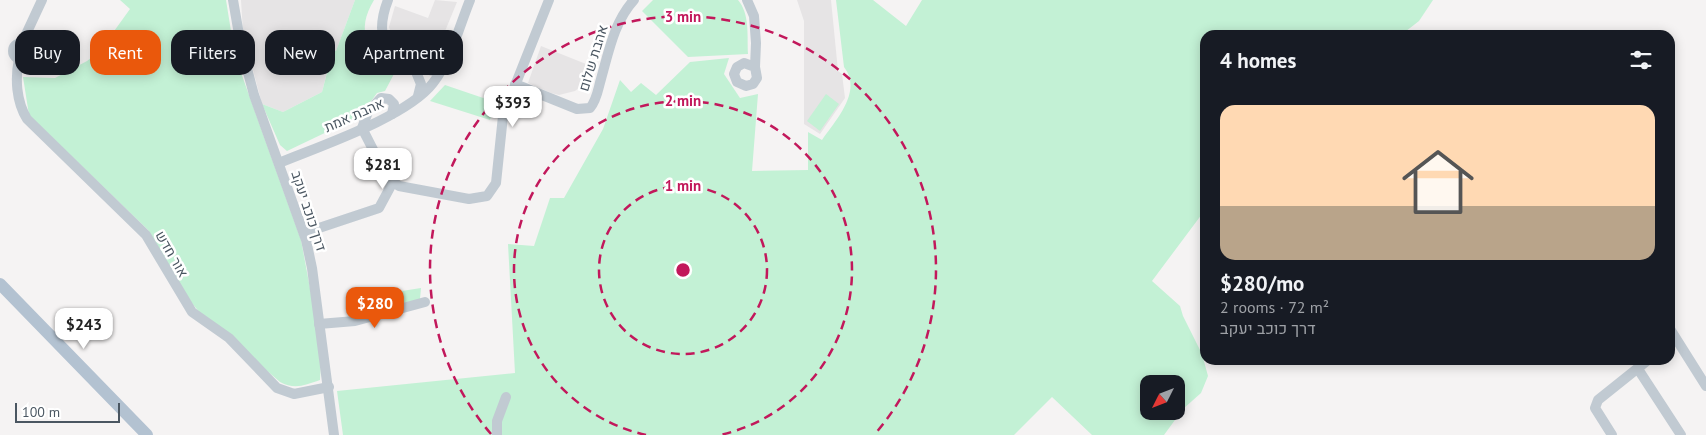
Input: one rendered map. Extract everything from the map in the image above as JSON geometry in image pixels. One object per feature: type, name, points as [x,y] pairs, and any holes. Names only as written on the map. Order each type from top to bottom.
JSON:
[{"type":"main road","points":[[0,284],[146,435]]},
{"type":"street","name":"אור חדש","points":[[42,0],[22,43],[16,44],[13,50],[14,55],[19,59],[17,84],[21,108],[27,119],[146,235],[192,312],[229,338],[272,383],[282,390],[294,394],[329,387]]},
{"type":"street","name":"דרך כוכב יעקב","points":[[233,0],[241,46],[252,86],[304,232],[312,268],[334,435]]},
{"type":"street","points":[[382,30],[381,22],[388,0]]},
{"type":"street","name":"אהבת אמת","points":[[458,30],[470,0]]},
{"type":"street","points":[[392,114],[395,108],[394,104],[388,99],[381,98],[368,112],[362,128],[383,170],[393,182],[407,189],[447,197],[478,200],[488,196],[496,183],[503,116],[549,0]]},
{"type":"street","name":"אהבת שלום","points":[[515,84],[577,109],[590,108],[596,97],[613,35],[626,9],[634,0]]},
{"type":"street","points":[[747,0],[754,16],[756,51],[751,65]]},
{"type":"street","points":[[417,75],[421,84],[418,97]]},
{"type":"street","name":"אהבת אמת","points":[[279,163],[362,128],[376,124],[418,97],[432,85],[438,75]]},
{"type":"street","points":[[304,232],[379,208],[393,182]]},
{"type":"street","points":[[319,324],[355,321],[425,302]]},
{"type":"street","points":[[1675,342],[1706,386]]},
{"type":"street","points":[[1612,435],[1596,408],[1598,400],[1642,365]]},
{"type":"street","points":[[1638,369],[1681,435]]},
{"type":"street","points":[[497,435],[497,421],[506,397]]},
{"type":"shaded area","points":[[241,0],[355,0],[336,51],[335,30],[265,30],[265,75],[326,75],[322,92],[283,112],[262,104],[254,75],[255,30],[243,30]]},
{"type":"shaded area","points":[[435,0],[457,2],[446,30],[390,30],[389,27],[395,6],[428,18]]},
{"type":"shaded area","points":[[797,0],[831,0],[838,71],[842,74],[845,98],[820,134],[804,124],[804,21]]},
{"type":"shaded area","points":[[541,46],[591,66],[586,82],[575,91],[559,95],[528,83]]},
{"type":"green space","points":[[120,0],[226,0],[231,30],[171,30],[171,75],[242,75],[301,240],[315,315],[321,361],[320,380],[295,386],[280,382],[200,313],[191,302],[148,230],[29,115],[23,77],[55,78],[61,75],[80,75],[80,65],[90,59],[90,75],[161,75],[161,30],[115,30],[130,9]]},
{"type":"green space","points":[[355,0],[374,0],[368,11],[365,30],[345,30],[345,75],[393,75],[385,91],[377,93],[364,111],[354,119],[287,151],[280,145],[262,104],[283,112],[322,92],[326,75],[335,75],[336,51]]},
{"type":"green space","points":[[653,0],[738,0],[746,18],[748,54],[688,57],[642,11]]},
{"type":"green space","points":[[836,0],[873,0],[906,26],[922,0],[1433,0],[1419,21],[1407,30],[1200,30],[1200,217],[1152,281],[1180,306],[1200,350],[1200,365],[1205,365],[1208,376],[1201,393],[1185,407],[1185,375],[1140,375],[1140,420],[1175,420],[1164,435],[1092,435],[1052,397],[1014,435],[343,435],[337,391],[515,373],[508,244],[534,246],[550,198],[564,198],[603,129],[620,80],[631,92],[641,83],[656,95],[690,62],[729,58],[724,74],[740,98],[758,94],[752,171],[808,170],[808,132],[822,140],[845,105],[851,86],[849,76],[844,67]]},
{"type":"green space","points":[[445,85],[495,102],[490,120],[430,101]]},
{"type":"green space","points":[[826,94],[839,104],[820,131],[807,121]]},
{"type":"green space","points":[[421,288],[420,299],[395,305],[391,301],[389,293]]}]
